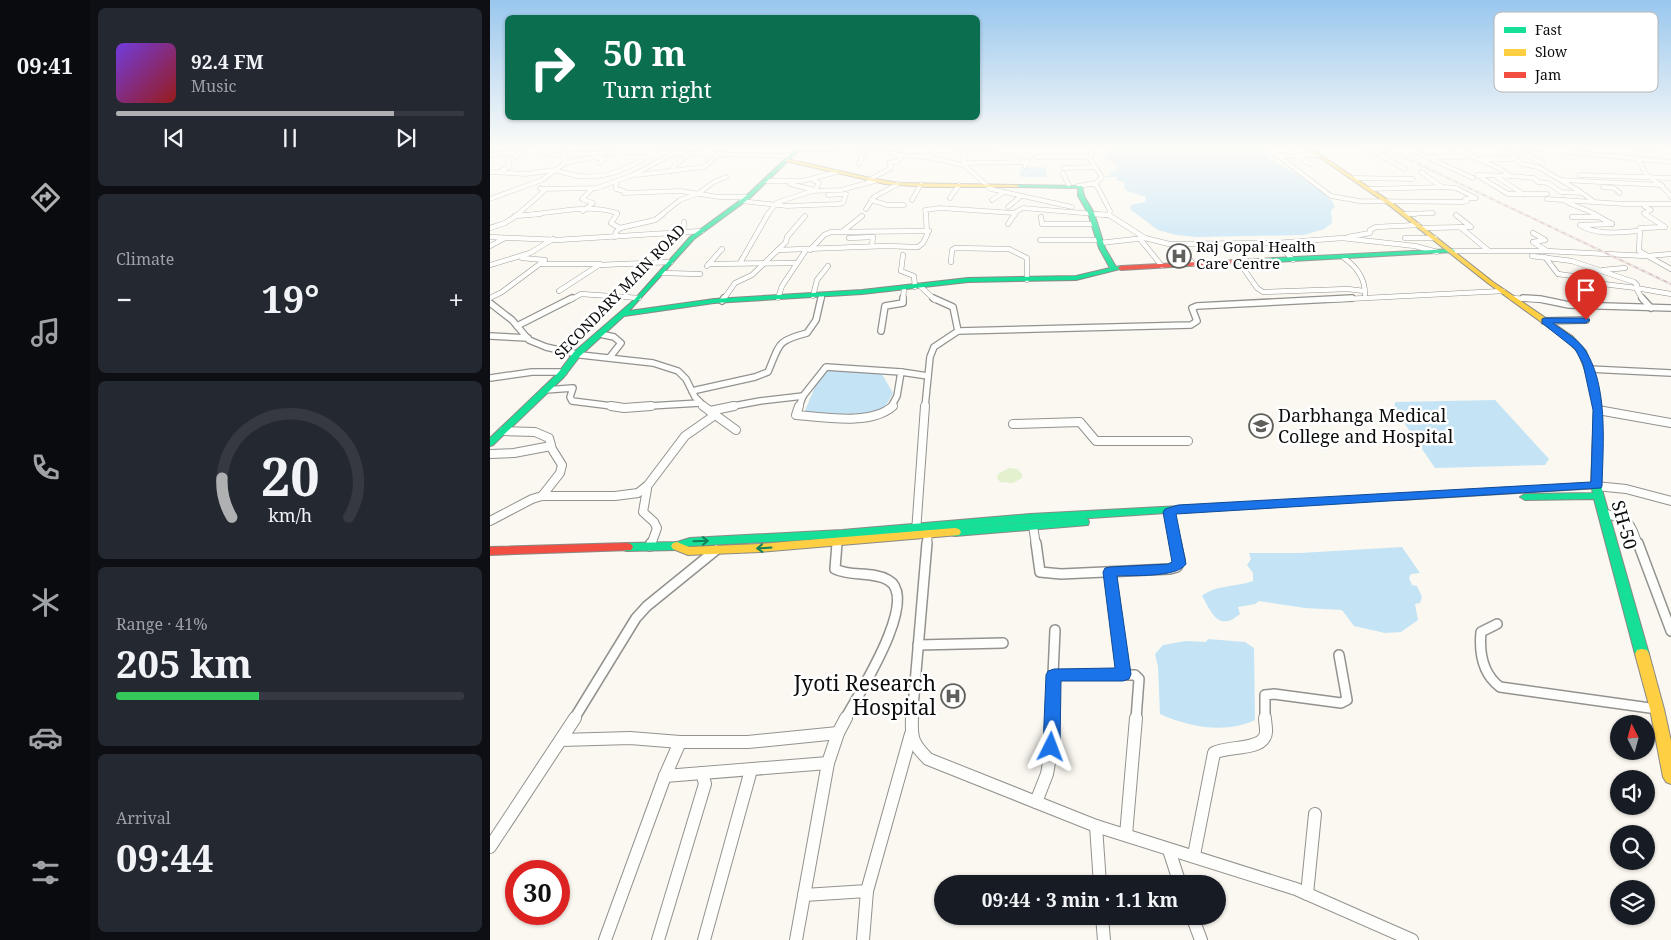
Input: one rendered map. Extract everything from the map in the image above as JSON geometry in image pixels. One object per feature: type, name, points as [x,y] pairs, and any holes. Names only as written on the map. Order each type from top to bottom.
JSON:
[{"type":"street","points":[[490,199],[510,192]]},
{"type":"street","points":[[490,228],[500,226],[516,216],[531,200],[544,192]]},
{"type":"street","points":[[583,210],[594,203],[582,199],[589,192]]},
{"type":"street","points":[[624,192],[656,192]]},
{"type":"street","points":[[689,192],[774,204],[806,206],[842,204],[846,194],[808,195],[806,206]]},
{"type":"street","name":"SECONDARY MAIN ROAD","points":[[490,443],[564,372],[577,354],[639,298],[692,238],[753,192]]},
{"type":"street","points":[[740,263],[774,204],[808,192]]},
{"type":"street","points":[[866,209],[870,200],[884,192]]},
{"type":"street","points":[[912,200],[917,192]]},
{"type":"street","points":[[950,198],[954,192]]},
{"type":"street","points":[[992,200],[1004,192],[1109,215],[1119,220],[1142,238],[1162,266]]},
{"type":"street","points":[[1008,207],[1021,192]]},
{"type":"street","points":[[1081,192],[1091,212],[1099,242],[1114,269]]},
{"type":"street","points":[[1101,192],[1110,211],[1109,215]]},
{"type":"street","points":[[1325,192],[1330,196],[1359,201],[1467,202],[1465,199],[1476,198],[1464,192]]},
{"type":"street","name":"SH-50","points":[[1374,192],[1579,347],[1589,369],[1598,410],[1598,491],[1658,709],[1671,777]]},
{"type":"street","points":[[1504,192],[1508,194],[1547,194],[1554,199]]},
{"type":"street","points":[[1562,192],[1582,193],[1593,201]]},
{"type":"street","points":[[615,237],[616,232],[620,228],[652,221],[680,200],[699,193]]},
{"type":"street","points":[[827,205],[828,195]]},
{"type":"street","points":[[1546,199],[1644,206],[1670,205]]},
{"type":"street","points":[[870,200],[886,205],[904,205]]},
{"type":"street","points":[[1564,200],[1572,206],[1583,207],[1612,224]]},
{"type":"street","points":[[1639,229],[1612,224],[1580,225],[1584,229],[1598,232],[1639,229],[1664,227],[1644,213],[1651,210],[1644,206]]},
{"type":"street","points":[[1008,224],[1016,212],[1023,208],[1091,212]]},
{"type":"street","points":[[778,250],[920,246],[929,231],[925,210],[974,209],[1016,212]]},
{"type":"street","points":[[516,216],[583,210],[615,212],[617,215],[611,223],[620,228]]},
{"type":"street","points":[[1404,214],[1433,213]]},
{"type":"street","points":[[1040,240],[1099,242],[1142,238],[1180,245],[1277,243],[1342,238],[1370,233],[1370,230],[1376,227],[1471,226],[1456,215]]},
{"type":"street","points":[[722,301],[735,283],[752,274],[778,250],[805,216]]},
{"type":"street","points":[[842,232],[862,216]]},
{"type":"street","points":[[1041,217],[1043,224],[1094,224]]},
{"type":"street","points":[[1572,217],[1601,217]]},
{"type":"street","points":[[683,232],[684,222]]},
{"type":"street","points":[[1460,227],[1489,251]]},
{"type":"street","points":[[1639,229],[1638,250],[1671,269]]},
{"type":"street","points":[[490,237],[553,240],[702,230]]},
{"type":"street","points":[[849,235],[929,231]]},
{"type":"street","points":[[778,298],[782,286],[796,263],[825,234],[842,232],[849,235],[873,237],[872,246]]},
{"type":"street","points":[[1533,234],[1545,240],[1533,242],[1548,251]]},
{"type":"street","points":[[848,248],[849,235]]},
{"type":"street","points":[[490,246],[505,238]]},
{"type":"street","points":[[1342,238],[1420,247],[1437,252]]},
{"type":"street","points":[[1406,238],[1435,238]]},
{"type":"street","points":[[490,265],[522,258],[536,252],[553,240]]},
{"type":"street","points":[[1277,243],[1293,260]]},
{"type":"street","points":[[1557,244],[1567,252]]},
{"type":"street","points":[[1180,245],[1193,264]]},
{"type":"street","points":[[951,262],[952,250],[955,248],[979,246],[1012,250],[1027,258],[1027,280]]},
{"type":"street","points":[[722,250],[708,266],[765,262],[796,263]]},
{"type":"street","points":[[622,314],[722,301],[913,287],[968,280],[1076,278],[1114,269],[1193,264],[1344,258],[1452,251],[1548,251],[1646,256],[1671,254]]},
{"type":"street","points":[[1518,251],[1526,255],[1572,262],[1576,265],[1636,283],[1638,294],[1651,308]]},
{"type":"street","points":[[882,331],[885,306],[903,303],[913,287],[914,276],[901,271],[903,255]]},
{"type":"street","points":[[1545,257],[1558,274],[1582,278]]},
{"type":"street","points":[[490,298],[502,292],[545,260],[522,258]]},
{"type":"street","points":[[1344,258],[1351,263],[1364,282],[1364,291],[1367,298]]},
{"type":"street","points":[[540,264],[671,262]]},
{"type":"street","points":[[1239,262],[1257,288],[1263,292],[1348,289],[1364,291]]},
{"type":"street","points":[[559,291],[594,268],[604,264]]},
{"type":"street","points":[[1574,265],[1582,278],[1587,282],[1671,294]]},
{"type":"street","points":[[692,391],[755,377],[768,372],[780,343],[788,338],[807,333],[816,320],[817,280],[828,266]]},
{"type":"street","points":[[1601,271],[1624,268]]},
{"type":"street","points":[[662,273],[700,274]]},
{"type":"street","points":[[913,287],[953,307],[958,331]]},
{"type":"street","points":[[517,326],[582,294],[639,298]]},
{"type":"street","points":[[863,940],[867,891],[911,734],[918,645],[922,531],[921,443],[930,357],[934,347],[958,331],[1191,325],[1197,321],[1192,308],[1197,306],[1508,294],[1569,305],[1671,308]]},
{"type":"street","points":[[490,303],[503,310],[526,333],[528,338]]},
{"type":"street","points":[[1544,321],[1586,320]]},
{"type":"street","points":[[600,334],[614,337],[621,343],[610,357]]},
{"type":"street","points":[[490,336],[528,338],[551,350],[628,358],[673,369],[686,376],[692,391],[700,403],[736,430]]},
{"type":"street","points":[[901,372],[896,398],[891,408],[880,414],[867,417],[841,418],[796,415],[803,396],[826,367],[901,372],[928,376]]},
{"type":"street","points":[[1589,369],[1671,373]]},
{"type":"street","points":[[490,378],[532,372],[564,372]]},
{"type":"street","points":[[546,390],[573,388],[570,396],[572,401],[624,408],[700,403]]},
{"type":"street","points":[[650,546],[657,528],[654,522],[643,512],[647,488],[663,462],[682,439],[712,413],[760,401],[803,396]]},
{"type":"street","points":[[1598,410],[1671,423]]},
{"type":"street","points":[[1014,424],[1080,422],[1096,441],[1188,442]]},
{"type":"street","points":[[503,431],[535,432],[549,438],[551,446],[562,463],[562,468],[542,496]]},
{"type":"street","points":[[490,454],[514,453],[551,446]]},
{"type":"street","points":[[490,522],[542,496],[622,495],[638,493],[647,488]]},
{"type":"street","points":[[677,546],[688,551],[716,550],[922,531],[1033,526],[1170,514],[1178,509],[1241,510],[1626,489],[1671,501]]},
{"type":"street","points":[[1603,513],[1622,518],[1630,523],[1671,631]]},
{"type":"street","points":[[490,551],[677,546],[690,542],[811,540],[837,542],[1030,518],[1170,514]]},
{"type":"street","points":[[1033,526],[1040,572],[1061,574],[1177,567],[1180,560],[1170,514]]},
{"type":"street","points":[[796,940],[828,763],[838,733],[888,638],[894,623],[898,596],[894,584],[889,580],[837,571],[835,566],[837,542]]},
{"type":"street","points":[[490,847],[561,740],[636,618],[647,606],[716,550]]},
{"type":"street","points":[[1110,572],[1123,674]]},
{"type":"street","points":[[1497,624],[1488,626],[1481,632],[1480,643],[1487,675],[1500,687],[1658,709]]},
{"type":"street","points":[[1036,802],[1047,774],[1050,757],[1055,630]]},
{"type":"street","points":[[918,645],[1003,643]]},
{"type":"street","points":[[1194,855],[1214,753],[1225,748],[1252,747],[1264,739],[1266,733],[1264,700],[1266,695],[1274,694],[1341,702],[1347,700],[1339,655]]},
{"type":"street","points":[[1054,675],[1135,674],[1138,676],[1140,682],[1126,835]]},
{"type":"street","points":[[561,740],[630,738],[680,742],[748,742],[838,733]]},
{"type":"street","points":[[911,734],[916,747],[928,760],[1096,826],[1169,850],[1194,855],[1307,894],[1412,940]]},
{"type":"street","points":[[605,940],[665,776],[680,742]]},
{"type":"street","points":[[665,776],[828,763]]},
{"type":"street","points":[[704,940],[751,770]]},
{"type":"street","points":[[658,940],[705,784],[702,773]]},
{"type":"street","points":[[1307,894],[1315,814]]},
{"type":"street","points":[[1096,826],[1099,875]]},
{"type":"street","points":[[1169,850],[1177,875]]},
{"type":"street","points":[[804,895],[867,891]]},
{"type":"street","points":[[1103,925],[1104,940]]},
{"type":"street","points":[[1195,925],[1201,940]]},
{"type":"green space","points":[[1009,468],[1017,469],[1022,474],[1022,478],[1013,483],[1000,482],[997,478],[998,474]]},
{"type":"water","points":[[1130,192],[1322,192],[1335,206],[1331,211],[1332,223],[1324,229],[1304,235],[1196,237],[1176,235],[1158,230],[1131,210],[1130,205],[1145,202],[1146,197]]},
{"type":"water","points":[[829,369],[882,374],[893,393],[882,409],[875,412],[844,416],[804,413],[817,382]]},
{"type":"water","points":[[1495,400],[1549,459],[1545,465],[1435,468],[1394,408],[1395,402]]},
{"type":"water","points":[[1402,547],[1420,573],[1411,574],[1409,578],[1412,585],[1417,586],[1422,597],[1420,603],[1415,604],[1418,620],[1401,632],[1385,633],[1354,626],[1342,610],[1305,608],[1259,601],[1255,604],[1238,607],[1240,614],[1232,619],[1221,621],[1212,613],[1202,596],[1219,588],[1253,581],[1253,573],[1247,565],[1251,559],[1249,553],[1300,553]]},
{"type":"water","points":[[1208,639],[1245,642],[1254,648],[1255,720],[1232,727],[1220,728],[1195,725],[1160,714],[1158,667],[1155,654],[1163,645],[1186,641],[1206,642]]},
{"type":"railway","points":[[1477,192],[1671,284]]},
{"type":"traffic: fast","points":[[490,443],[561,375],[577,354],[636,301],[692,238],[753,192]]},
{"type":"traffic: fast","points":[[1081,192],[1091,213],[1102,248],[1114,269]]},
{"type":"traffic: fast","points":[[1238,262],[1452,251]]},
{"type":"traffic: fast","points":[[622,314],[714,301],[862,292],[968,280],[1076,278],[1121,268]]},
{"type":"traffic: fast","points":[[1569,338],[1582,351],[1592,378],[1598,410],[1596,486],[1642,654]]},
{"type":"traffic: fast","points":[[1525,497],[1599,496]]},
{"type":"traffic: fast","points":[[627,547],[677,546],[690,542],[842,534],[1030,518],[1237,506]]},
{"type":"traffic: fast","points":[[955,532],[1084,522]]},
{"type":"traffic: slow","points":[[1373,192],[1491,283],[1569,338]]},
{"type":"traffic: slow","points":[[1400,497],[1596,486]]},
{"type":"traffic: slow","points":[[677,546],[688,551],[760,548],[955,532]]},
{"type":"traffic: slow","points":[[1642,654],[1657,709],[1671,777]]},
{"type":"traffic: jam","points":[[1121,268],[1238,262]]},
{"type":"traffic: jam","points":[[1237,506],[1400,497]]},
{"type":"traffic: jam","points":[[490,551],[627,547]]},
{"type":"place","name":"Raj Gopal Health Care Centre","points":[[1179,256]]},
{"type":"place","name":"Darbhanga Medical College and Hospital","points":[[1261,426]]},
{"type":"place","name":"Jyoti Research Hospital","points":[[953,696]]},
{"type":"route","points":[[1051,747],[1054,675],[1123,674],[1110,572],[1170,569],[1180,564],[1169,512],[1178,509],[1596,486],[1598,410],[1588,364],[1579,347],[1544,321],[1586,320]]}]
